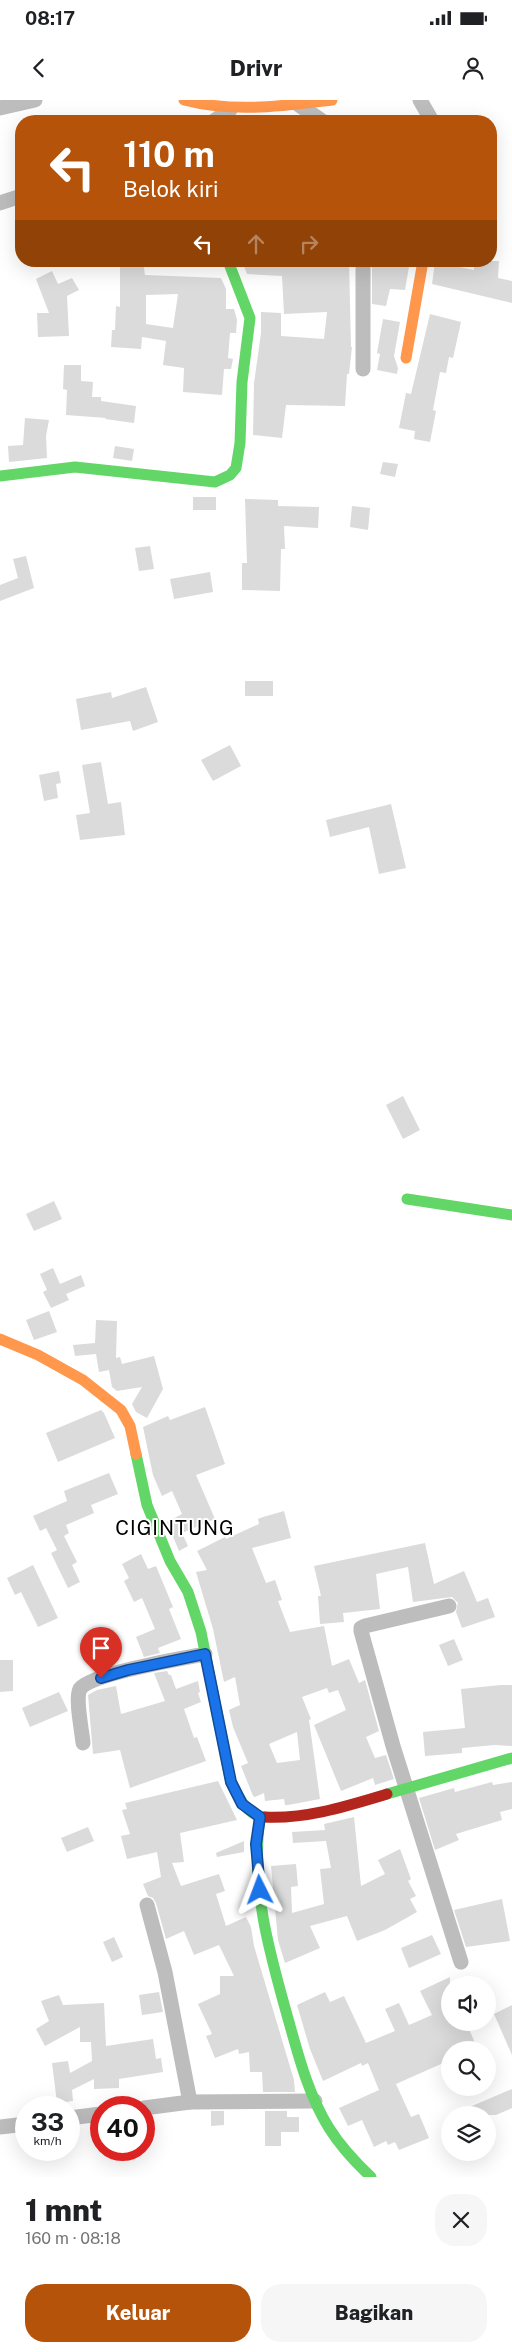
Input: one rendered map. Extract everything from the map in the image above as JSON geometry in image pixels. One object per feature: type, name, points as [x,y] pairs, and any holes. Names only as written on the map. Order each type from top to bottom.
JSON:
[{"type":"street","points":[[0,108],[35,100]]},
{"type":"street","points":[[184,100],[207,107],[230,110],[262,109],[294,102],[332,100]]},
{"type":"street","points":[[420,100],[429,115]]},
{"type":"street","points":[[294,102],[313,115]]},
{"type":"street","points":[[223,115],[230,110]]},
{"type":"street","points":[[0,203],[15,198]]},
{"type":"street","points":[[0,476],[75,467],[215,482],[230,475],[236,468],[240,443],[242,382],[250,318],[230,267]]},
{"type":"street","points":[[363,267],[363,369]]},
{"type":"street","points":[[406,358],[422,267]]},
{"type":"street","points":[[407,1199],[512,1215]]},
{"type":"street","points":[[0,1339],[38,1355],[83,1380],[121,1410],[130,1426],[147,1505],[170,1561],[188,1592],[205,1654],[231,1782],[242,1804],[260,1817],[289,1818],[336,1810],[512,1758]]},
{"type":"street","points":[[449,1606],[361,1628],[406,1788],[461,1962]]},
{"type":"street","points":[[83,1742],[78,1697],[80,1689],[87,1682],[128,1670],[205,1654]]},
{"type":"street","points":[[260,1817],[256,1844],[260,1905],[266,1943],[298,2053],[315,2101],[329,2128],[350,2158],[371,2177]]},
{"type":"street","points":[[146,1905],[165,1972],[190,2102]]},
{"type":"street","points":[[155,2107],[190,2102],[315,2101]]},
{"type":"street","points":[[0,2127],[15,2125]]},
{"type":"building","points":[[497,261],[499,261],[498,278],[512,281],[512,303],[432,284],[434,267],[459,267],[474,270],[474,267],[497,267]]},
{"type":"building","points":[[120,267],[144,267],[145,275],[221,278],[226,289],[226,309],[234,309],[237,320],[236,333],[230,333],[228,358],[233,359],[231,369],[224,369],[222,395],[183,392],[184,368],[163,365],[166,341],[142,337],[141,349],[111,347],[112,330],[115,330],[116,306],[120,307]],"holes":[[[178,294],[173,328],[146,324],[146,295]]]},
{"type":"building","points":[[244,267],[349,267],[352,347],[349,374],[347,374],[345,406],[286,405],[282,438],[253,435],[254,383],[261,333],[261,312],[281,313],[281,336],[324,339],[327,312],[284,314],[282,276],[247,274]]},
{"type":"building","points":[[372,267],[409,267],[405,290],[390,289],[386,306],[372,304]]},
{"type":"building","points":[[52,271],[58,284],[72,278],[79,290],[67,296],[69,336],[38,337],[37,313],[49,313],[36,279]]},
{"type":"building","points":[[430,314],[461,322],[453,358],[449,357],[446,373],[440,372],[433,410],[436,411],[430,442],[414,439],[415,431],[399,428],[406,393],[411,394]]},
{"type":"building","points":[[383,319],[400,322],[394,356],[398,368],[397,374],[377,370],[380,354],[377,353]]},
{"type":"building","points":[[64,365],[81,365],[81,381],[93,382],[92,397],[101,397],[101,401],[136,406],[134,423],[106,418],[66,415],[67,390],[63,389]]},
{"type":"building","points":[[25,418],[49,420],[46,436],[47,458],[9,462],[8,446],[23,445]]},
{"type":"building","points":[[115,446],[134,449],[132,461],[113,458]]},
{"type":"building","points":[[383,462],[398,464],[395,477],[380,474]]},
{"type":"building","points":[[193,497],[216,497],[216,510],[193,510]]},
{"type":"building","points":[[245,499],[278,500],[278,506],[319,507],[318,528],[284,526],[285,549],[281,549],[280,591],[242,590],[242,563],[247,563]]},
{"type":"building","points":[[352,506],[370,508],[368,530],[350,527]]},
{"type":"building","points":[[150,546],[154,569],[139,571],[135,548]]},
{"type":"building","points":[[26,556],[34,588],[0,601],[0,585],[18,578],[13,559]]},
{"type":"building","points":[[210,572],[213,592],[174,599],[170,579]]},
{"type":"building","points":[[245,681],[273,681],[273,696],[245,696]]},
{"type":"building","points":[[146,687],[158,722],[133,731],[130,721],[81,730],[76,699],[111,692],[112,698]]},
{"type":"building","points":[[230,745],[241,766],[213,781],[201,760]]},
{"type":"building","points":[[101,762],[108,804],[121,802],[125,835],[80,840],[76,815],[90,813],[82,765]]},
{"type":"building","points":[[59,771],[61,783],[56,784],[58,798],[44,801],[39,775]]},
{"type":"building","points":[[391,804],[406,868],[379,874],[369,827],[330,837],[326,820]]},
{"type":"building","points":[[403,1096],[420,1130],[403,1139],[386,1105]]},
{"type":"building","points":[[54,1201],[62,1219],[34,1231],[26,1214]]},
{"type":"building","points":[[53,1268],[60,1284],[81,1275],[85,1286],[66,1294],[69,1300],[51,1308],[43,1292],[47,1290],[40,1274]]},
{"type":"building","points":[[49,1311],[57,1332],[34,1340],[26,1320]]},
{"type":"building","points":[[96,1320],[117,1321],[116,1358],[120,1357],[122,1364],[154,1356],[163,1389],[147,1418],[136,1412],[132,1404],[142,1387],[117,1391],[112,1387],[109,1370],[99,1372],[96,1354],[75,1356],[73,1345],[95,1343]]},
{"type":"building","points":[[205,1407],[225,1464],[196,1475],[215,1519],[182,1533],[188,1546],[179,1551],[167,1522],[182,1514],[172,1491],[162,1496],[153,1475],[143,1427],[168,1416],[170,1420]]},
{"type":"building","points":[[101,1410],[115,1438],[58,1462],[46,1433]]},
{"type":"building","points":[[109,1473],[118,1494],[91,1505],[94,1513],[66,1525],[69,1533],[64,1536],[77,1562],[72,1565],[80,1582],[68,1588],[51,1553],[57,1550],[46,1528],[40,1531],[33,1516],[67,1501],[64,1491]]},
{"type":"building","points":[[284,1511],[291,1538],[252,1548],[266,1583],[275,1580],[282,1600],[278,1601],[290,1632],[324,1626],[332,1666],[349,1659],[359,1683],[365,1680],[379,1731],[366,1737],[375,1758],[386,1755],[394,1779],[375,1785],[373,1778],[341,1791],[314,1725],[346,1710],[338,1690],[329,1693],[327,1688],[302,1697],[311,1719],[309,1720],[320,1799],[285,1805],[284,1799],[265,1801],[264,1793],[253,1796],[241,1766],[248,1763],[233,1727],[229,1710],[240,1705],[235,1677],[224,1682],[213,1629],[196,1572],[207,1570],[197,1551],[225,1537],[226,1539],[259,1524],[258,1519]],"holes":[[[297,1732],[300,1760],[277,1763],[269,1744]]]},
{"type":"building","points":[[425,1543],[434,1584],[464,1571],[477,1602],[488,1598],[495,1617],[462,1628],[456,1612],[458,1603],[452,1597],[413,1602],[408,1567],[376,1574],[380,1609],[343,1613],[344,1622],[320,1624],[318,1596],[321,1596],[314,1566]]},
{"type":"building","points":[[141,1554],[148,1569],[156,1566],[173,1607],[169,1609],[181,1639],[158,1648],[160,1653],[144,1657],[136,1637],[155,1629],[142,1598],[134,1602],[124,1581],[129,1578],[122,1564]]},
{"type":"building","points":[[33,1565],[58,1618],[38,1627],[21,1592],[15,1595],[7,1578]]},
{"type":"building","points":[[454,1639],[463,1660],[448,1666],[439,1645]]},
{"type":"building","points":[[0,1660],[13,1660],[13,1691],[0,1692]]},
{"type":"building","points":[[167,1671],[171,1675],[176,1689],[198,1681],[200,1692],[198,1693],[201,1702],[184,1709],[194,1738],[197,1737],[206,1761],[130,1788],[120,1750],[93,1754],[88,1695],[97,1690],[116,1686],[121,1714],[165,1701],[154,1673]]},
{"type":"building","points":[[512,1685],[512,1746],[495,1745],[462,1748],[462,1753],[425,1756],[423,1732],[465,1728],[461,1689]]},
{"type":"building","points":[[59,1692],[68,1711],[30,1727],[22,1708]]},
{"type":"building","points":[[218,1781],[237,1820],[180,1833],[184,1862],[172,1863],[181,1886],[219,1874],[225,1891],[216,1894],[226,1926],[246,1917],[251,1927],[254,1946],[294,2080],[295,2092],[263,2092],[262,2072],[250,2072],[249,2052],[239,2054],[238,2049],[215,2058],[206,2036],[212,2034],[198,2004],[220,1994],[220,1976],[234,1976],[219,1945],[194,1955],[184,1931],[166,1939],[156,1903],[153,1898],[148,1896],[143,1884],[161,1877],[157,1852],[127,1859],[121,1836],[130,1834],[122,1810],[127,1809],[125,1803]]},
{"type":"building","points":[[492,1782],[493,1785],[512,1782],[512,1809],[500,1812],[502,1820],[456,1834],[459,1840],[435,1850],[419,1798],[454,1788],[455,1792]]},
{"type":"building","points":[[354,1817],[361,1886],[385,1874],[378,1860],[400,1849],[411,1879],[408,1881],[416,1896],[410,1899],[417,1912],[385,1930],[357,1941],[347,1916],[310,1926],[320,1948],[285,1963],[278,1940],[271,1866],[296,1864],[298,1886],[291,1887],[292,1913],[324,1904],[320,1869],[331,1868],[326,1841],[293,1843],[292,1832],[325,1830],[324,1824]]},
{"type":"building","points":[[88,1827],[94,1841],[67,1852],[61,1838]]},
{"type":"building","points":[[244,1841],[244,1852],[217,1857],[216,1853]]},
{"type":"building","points":[[502,1899],[510,1941],[466,1947],[454,1910]]},
{"type":"building","points":[[432,1935],[441,1954],[409,1968],[401,1948]]},
{"type":"building","points":[[114,1937],[123,1957],[112,1962],[103,1942]]},
{"type":"building","points":[[441,1981],[441,2031],[470,2031],[474,2041],[441,2041],[441,2064],[396,2084],[411,2117],[419,2114],[429,2138],[399,2150],[395,2142],[388,2145],[386,2141],[374,2147],[362,2120],[348,2126],[339,2108],[379,2090],[368,2063],[362,2066],[361,2063],[323,2081],[310,2049],[297,2005],[325,1992],[330,2002],[344,1996],[366,2043],[395,2031],[385,2009],[399,2003],[409,2025],[432,2015],[420,1991]]},
{"type":"building","points":[[159,1992],[163,2012],[142,2015],[139,1995]]},
{"type":"building","points":[[59,1995],[63,2005],[104,2003],[106,2046],[153,2039],[156,2059],[161,2058],[163,2072],[119,2079],[119,2088],[94,2089],[94,2079],[72,2090],[73,2096],[56,2096],[52,2063],[68,2061],[70,2073],[92,2061],[91,2042],[80,2042],[80,2027],[45,2046],[36,2029],[49,2021],[41,2001]]},
{"type":"building","points":[[512,2005],[512,2055],[496,2019],[496,2013]]},
{"type":"building","points":[[512,2089],[512,2108],[496,2115],[496,2106],[472,2106],[496,2096]]},
{"type":"building","points":[[211,2111],[224,2111],[224,2125],[211,2126]]},
{"type":"building","points":[[265,2111],[287,2111],[287,2117],[299,2117],[299,2132],[281,2132],[281,2146],[265,2146]]},
{"type":"traffic: fast","points":[[0,476],[75,467],[215,482],[230,475],[236,468],[240,443],[242,382],[250,318],[230,267]]},
{"type":"traffic: fast","points":[[407,1199],[512,1215]]},
{"type":"traffic: fast","points":[[136,1454],[147,1505],[170,1561],[188,1592],[201,1632],[231,1783],[249,1810],[254,1814],[265,1817]]},
{"type":"traffic: fast","points":[[387,1794],[512,1758]]},
{"type":"traffic: fast","points":[[260,1817],[258,1869],[264,1921],[275,1972],[301,2063],[310,2090],[329,2128],[348,2154],[371,2177]]},
{"type":"traffic: slow","points":[[184,100],[203,104],[240,107],[276,106],[332,100]]},
{"type":"traffic: slow","points":[[406,358],[422,267]]},
{"type":"traffic: slow","points":[[0,1339],[38,1355],[83,1380],[121,1410],[130,1426],[136,1454]]},
{"type":"traffic: jam","points":[[265,1817],[312,1814],[387,1794]]},
{"type":"district","name":"CIGINTUNG","points":[[175,1528]]},
{"type":"route","points":[[101,1678],[128,1670],[205,1654],[231,1782],[242,1804],[260,1817],[256,1844],[260,1890]]}]
